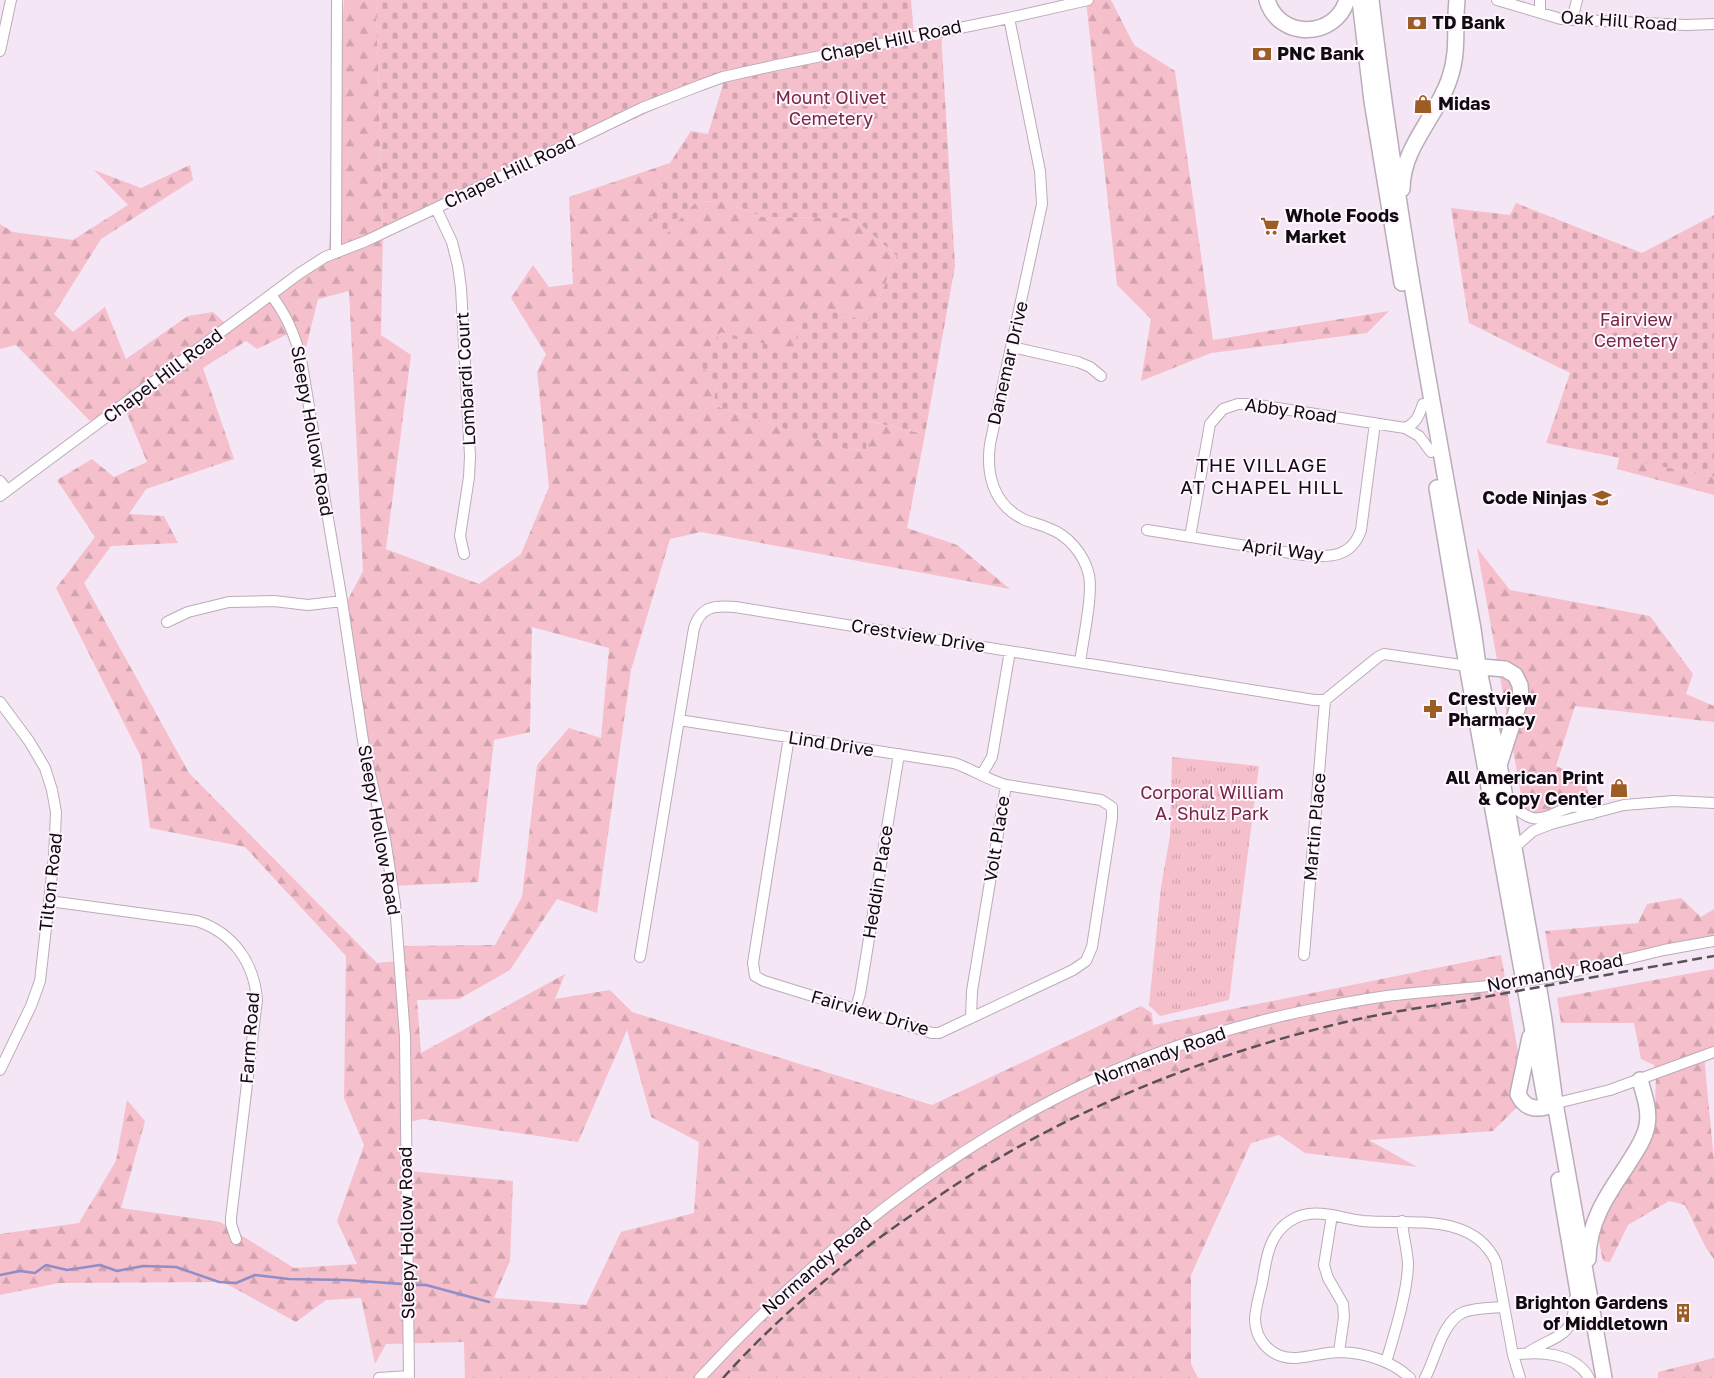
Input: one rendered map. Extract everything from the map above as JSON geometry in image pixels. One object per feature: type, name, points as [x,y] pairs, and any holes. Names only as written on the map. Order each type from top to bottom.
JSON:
[{"type":"highway","points":[[1267,0],[1270,9],[1281,22],[1287,26],[1305,31],[1325,27],[1332,22],[1345,8],[1347,0]]},
{"type":"highway","points":[[1360,0],[1383,168],[1431,452],[1473,666],[1531,1018],[1588,1285],[1604,1378]]},
{"type":"highway","points":[[1371,0],[1389,140],[1473,629],[1473,666],[1500,764],[1544,1020],[1551,1105],[1574,1268],[1593,1378]]},
{"type":"highway","points":[[1402,218],[1402,180],[1407,158],[1443,93],[1455,60],[1457,0]]},
{"type":"highway","points":[[1473,666],[1505,669],[1515,675],[1520,685],[1521,697],[1500,764]]},
{"type":"highway","points":[[1531,1018],[1529,1043],[1518,1094],[1525,1105],[1531,1108],[1537,1109],[1551,1105]]},
{"type":"highway","points":[[1588,1285],[1588,1252],[1594,1223],[1609,1192],[1636,1152],[1646,1130],[1648,1114],[1640,1080]]},
{"type":"street","points":[[0,50],[11,0]]},
{"type":"street","points":[[336,253],[337,0]]},
{"type":"street","name":"Chapel Hill Road","points":[[4,493],[300,273],[336,253],[436,208],[642,108],[723,78],[1088,0]]},
{"type":"street","name":"Oak Hill Road","points":[[1497,0],[1572,20],[1686,25],[1714,24]]},
{"type":"street","points":[[1540,0],[1540,13]]},
{"type":"street","points":[[1572,20],[1577,0]]},
{"type":"street","name":"Danemar Drive","points":[[1009,18],[1040,171],[1042,196],[1040,218],[990,444],[988,460],[990,479],[996,494],[1009,510],[1021,518],[1058,532],[1072,544],[1084,560],[1089,573],[1090,590],[1080,662]]},
{"type":"street","name":"Lombardi Court","points":[[436,208],[452,242],[461,288],[470,456],[460,536],[464,554]]},
{"type":"street","name":"Sleepy Hollow Road","points":[[272,294],[285,312],[293,330],[301,359],[342,601],[364,747],[385,840],[395,904],[405,1037],[409,1377]]},
{"type":"street","points":[[1012,347],[1078,362],[1090,367],[1101,376]]},
{"type":"street","name":"Abby Road","points":[[1190,538],[1210,424],[1223,409],[1238,404],[1252,404],[1405,428],[1419,436],[1431,452]]},
{"type":"street","points":[[1405,428],[1415,423],[1423,404]]},
{"type":"street","name":"April Way","points":[[1147,530],[1303,555],[1326,557],[1341,554],[1358,536],[1361,530],[1375,423]]},
{"type":"street","points":[[0,481],[4,493]]},
{"type":"street","points":[[167,622],[188,612],[229,602],[266,601],[308,604],[342,601]]},
{"type":"street","name":"Crestview Drive","points":[[640,957],[696,622],[705,611],[715,606],[735,607],[1314,700],[1325,700]]},
{"type":"street","name":"Volt Place","points":[[971,1017],[972,991],[1006,785],[982,774],[992,757],[1010,651]]},
{"type":"street","points":[[1325,700],[1384,654],[1473,666]]},
{"type":"street","name":"Martin Place","points":[[1304,955],[1325,700]]},
{"type":"street","name":"Tilton Road","points":[[0,702],[40,758],[52,790],[57,824],[38,988],[0,1070]]},
{"type":"street","name":"Lind Drive","points":[[679,720],[899,754],[954,764],[982,774]]},
{"type":"street","name":"Fairview Drive","points":[[789,737],[752,963],[755,976],[764,981],[932,1033],[947,1030],[1073,970],[1086,961],[1092,947],[1112,818],[1112,807],[1101,800],[1006,785]]},
{"type":"street","name":"Heddin Place","points":[[855,1010],[860,994],[899,754]]},
{"type":"street","points":[[1506,800],[1522,814],[1532,818],[1545,817],[1573,806],[1586,808],[1592,814]]},
{"type":"street","points":[[1514,848],[1533,831],[1624,805],[1674,801],[1714,803]]},
{"type":"street","name":"Farm Road","points":[[49,901],[197,921],[227,936],[246,960],[253,976],[257,1000],[231,1218],[236,1239]]},
{"type":"street","name":"Normandy Road","points":[[700,1378],[742,1333],[802,1275],[864,1223],[964,1152],[1045,1105],[1093,1080],[1202,1038],[1302,1012],[1384,996],[1462,990],[1552,977],[1664,950],[1714,941]]},
{"type":"street","points":[[1551,1105],[1610,1090],[1714,1052]]},
{"type":"street","points":[[1410,1378],[1386,1362],[1363,1355],[1339,1352],[1297,1358],[1282,1356],[1263,1344],[1256,1328],[1256,1312],[1268,1250],[1277,1232],[1289,1222],[1304,1214],[1321,1213],[1363,1220],[1440,1224],[1471,1234],[1492,1254],[1496,1262],[1503,1307],[1520,1378]]},
{"type":"street","points":[[1332,1215],[1324,1265],[1328,1278],[1339,1296],[1344,1311],[1339,1352]]},
{"type":"street","points":[[1386,1362],[1407,1274],[1407,1258],[1402,1221]]},
{"type":"street","points":[[1528,1352],[1558,1338],[1569,1327],[1574,1308],[1574,1268]]},
{"type":"street","points":[[1425,1378],[1444,1334],[1453,1319],[1468,1311],[1503,1307]]},
{"type":"street","points":[[1513,1355],[1528,1352],[1565,1358],[1575,1362],[1589,1378]]},
{"type":"street","points":[[379,1378],[409,1377]]},
{"type":"green space","points":[[344,0],[376,0],[383,232],[381,335],[411,355],[386,549],[479,584],[521,554],[549,487],[537,372],[546,354],[511,298],[533,265],[549,287],[573,284],[569,197],[670,163],[651,218],[696,202],[723,201],[763,217],[853,218],[897,256],[869,322],[717,383],[713,405],[846,449],[866,450],[867,421],[925,434],[907,528],[957,545],[1010,589],[701,532],[670,539],[631,670],[597,913],[557,899],[510,970],[459,999],[417,1000],[421,1053],[565,974],[555,999],[610,990],[632,1012],[932,1105],[1141,1006],[1152,1013],[1153,1025],[1501,955],[1525,1092],[1519,1105],[1493,1131],[1369,1140],[1417,1167],[1305,1153],[1279,1135],[1251,1143],[1191,1275],[1191,1364],[1198,1378],[465,1378],[464,1342],[386,1344],[375,1364],[361,1298],[326,1300],[296,1322],[223,1282],[59,1283],[0,1295],[0,1234],[79,1223],[116,1161],[127,1100],[145,1121],[121,1208],[220,1222],[294,1268],[357,1264],[337,1221],[364,1145],[344,1098],[346,956],[245,847],[150,828],[141,757],[56,588],[95,537],[57,480],[92,459],[114,477],[147,462],[123,404],[90,421],[16,345],[0,349],[0,224],[13,232],[73,240],[128,205],[94,170],[141,188],[190,165],[193,180],[101,239],[54,314],[73,332],[105,307],[126,359],[188,316],[213,312],[227,325],[328,260]],"holes":[[[349,291],[363,571],[343,609],[391,886],[478,882],[494,740],[530,732],[532,627],[609,648],[601,738],[569,728],[537,765],[522,897],[495,945],[397,946],[398,961],[377,963],[189,773],[84,583],[111,546],[178,543],[164,516],[129,514],[146,489],[234,459],[203,368],[246,341],[257,349],[290,333],[306,347],[318,299]],[[627,1030],[651,1117],[699,1142],[694,1213],[621,1232],[586,1305],[494,1298],[510,1261],[513,1181],[409,1171],[409,1122],[423,1119],[578,1142]]]},
{"type":"green space","name":"Mount Olivet Cemetery","points":[[376,0],[911,0],[914,37],[941,32],[955,266],[925,434],[868,421],[866,450],[846,449],[713,405],[717,383],[698,363],[721,332],[792,351],[807,304],[869,322],[897,256],[853,218],[763,217],[723,201],[696,202],[663,238],[651,218],[670,163],[691,131],[708,134],[725,78],[383,232]]},
{"type":"green space","points":[[1111,0],[1134,45],[1175,71],[1213,340],[1389,311],[1367,333],[1211,353],[1141,381],[1151,319],[1117,285],[1086,1]]},
{"type":"green space","name":"Fairview Cemetery","points":[[1516,203],[1642,253],[1714,215],[1714,477],[1546,443],[1570,373],[1469,323],[1451,208],[1510,215]]},
{"type":"green space","points":[[1619,457],[1714,477],[1714,495],[1617,469]]},
{"type":"green space","points":[[1477,548],[1510,590],[1650,616],[1693,674],[1686,694],[1714,706],[1714,722],[1575,706],[1556,766],[1585,779],[1593,812],[1548,820],[1524,811]]},
{"type":"green space","name":"Corporal William A. Shulz Park","points":[[1172,757],[1259,766],[1229,1000],[1160,1016],[1149,1005],[1161,887],[1170,836]]},
{"type":"green space","points":[[1681,898],[1701,917],[1714,909],[1714,939],[1552,972],[1545,931],[1638,923],[1647,904]]},
{"type":"green space","points":[[1714,969],[1714,1050],[1704,1055],[1714,1161],[1714,1259],[1706,1248],[1685,1205],[1669,1201],[1628,1225],[1610,1262],[1603,1261],[1597,1232],[1655,1111],[1656,1074],[1654,1065],[1641,1059],[1634,1023],[1561,1023],[1557,998]]},
{"type":"green space","points":[[1714,1358],[1714,1378],[1658,1378],[1658,1372]]},
{"type":"waterway","points":[[0,1275],[20,1271],[35,1273],[46,1265],[67,1270],[100,1265],[117,1271],[143,1266],[176,1267],[219,1282],[236,1283],[255,1275],[289,1279],[347,1280],[402,1284]]},
{"type":"waterway","points":[[414,1285],[426,1285],[489,1302]]},
{"type":"railway","points":[[723,1378],[762,1337],[804,1298],[893,1228],[955,1185],[994,1161],[1036,1137],[1123,1095],[1214,1060],[1260,1045],[1354,1020],[1714,956]]},
{"type":"place","name":"TD Bank","points":[[1417,23]]},
{"type":"place","name":"PNC Bank","points":[[1262,54]]},
{"type":"place","name":"Midas","points":[[1423,104]]},
{"type":"place","name":"Whole Foods Market","points":[[1270,226]]},
{"type":"place","name":"Code Ninjas","points":[[1602,498]]},
{"type":"place","name":"Crestview Pharmacy","points":[[1433,709]]},
{"type":"place","name":"All American Print & Copy Center","points":[[1619,788]]},
{"type":"place","name":"Brighton Gardens of Middletown","points":[[1683,1313]]},
{"type":"district","name":"THE VILLAGE AT CHAPEL HILL","points":[[1262,476]]}]
